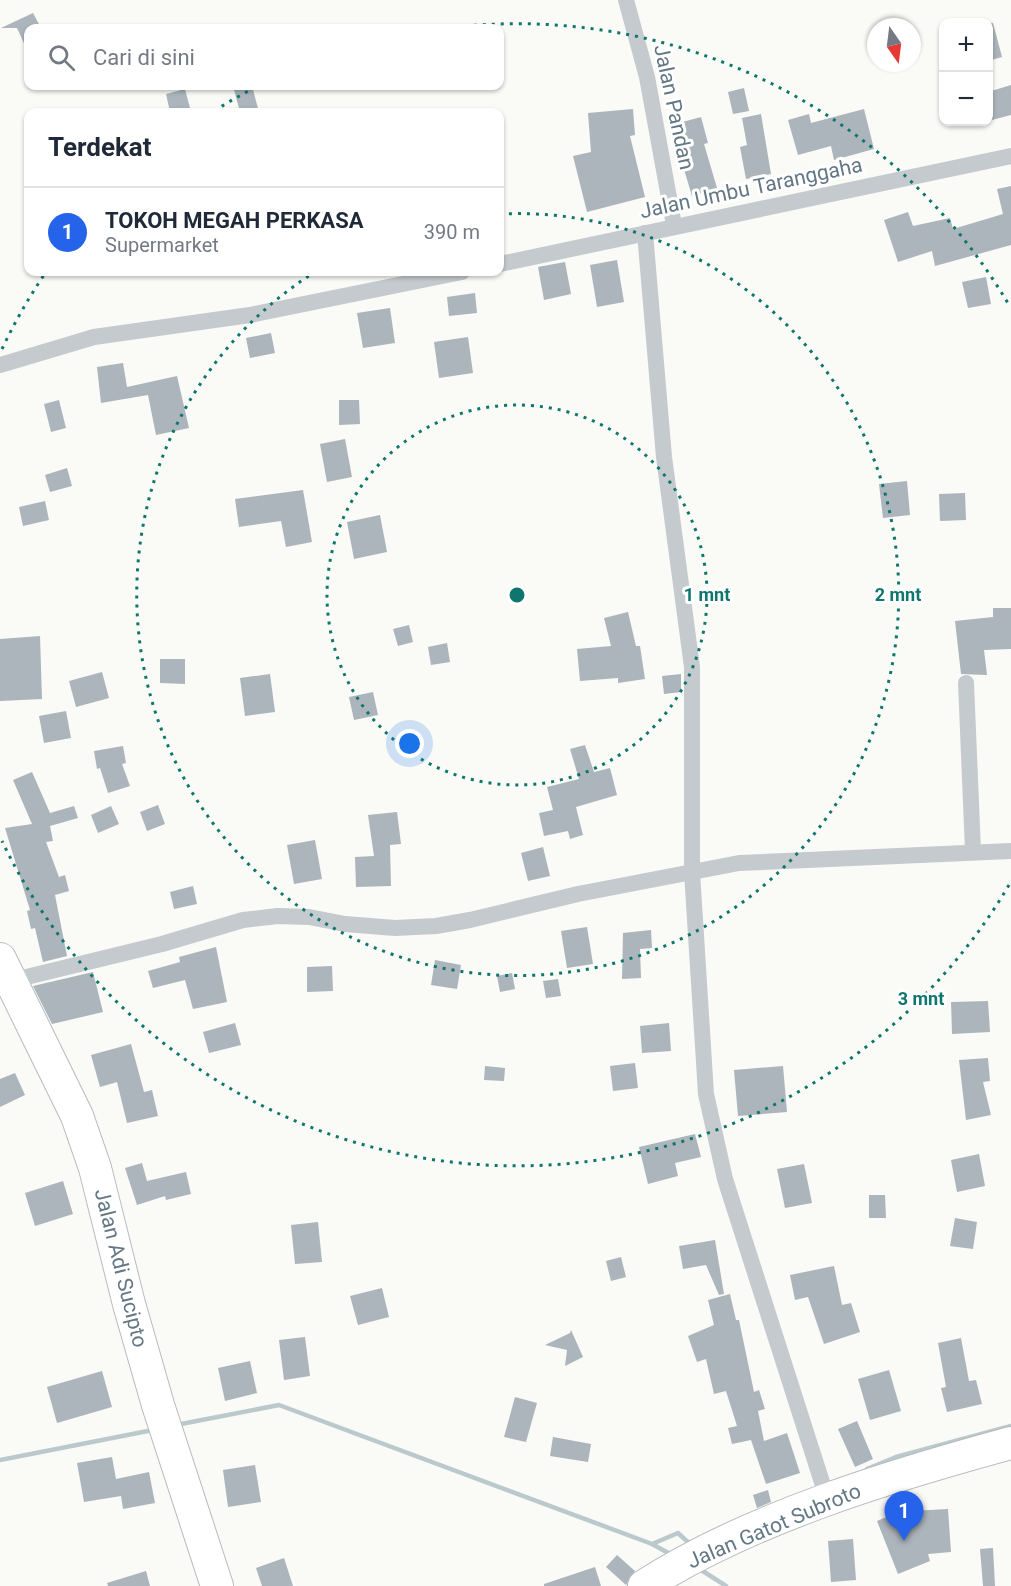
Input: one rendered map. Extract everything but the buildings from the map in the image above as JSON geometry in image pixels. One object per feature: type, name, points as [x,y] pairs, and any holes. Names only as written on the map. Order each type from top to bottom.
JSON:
[{"type":"highway","name":"Jalan Adi Sucipto","points":[[5,970],[77,1116],[95,1168],[129,1304],[161,1418],[217,1586]]},
{"type":"highway","name":"Jalan Gatot Subroto","points":[[657,1580],[704,1553],[770,1523],[825,1492],[895,1477],[1011,1443]]},
{"type":"street","name":"Jalan Pandan","points":[[626,0],[647,77],[674,225]]},
{"type":"street","name":"Jalan Umbu Taranggaha","points":[[504,263],[674,225],[903,181],[1011,156]]},
{"type":"street","points":[[645,233],[664,457],[692,667],[692,872],[706,1094],[725,1179],[825,1492]]},
{"type":"street","points":[[0,365],[94,337],[136,329],[250,315],[442,276]]},
{"type":"street","points":[[966,684],[973,851]]},
{"type":"street","points":[[5,970],[162,944],[243,920],[278,916],[309,917],[345,924],[395,928],[436,926],[578,894],[763,860],[1011,851]]},
{"type":"waterway","points":[[176,1425],[279,1405],[652,1544],[672,1555]]},
{"type":"waterway","points":[[867,1469],[896,1457],[1011,1426]]},
{"type":"waterway","points":[[0,1460],[153,1430]]},
{"type":"waterway","points":[[652,1544],[678,1533],[690,1544],[693,1542]]},
{"type":"waterway","points":[[698,1568],[726,1586]]},
{"type":"place","name":"TOKOH MEGAH PERKASA","points":[[904,1541]]}]
